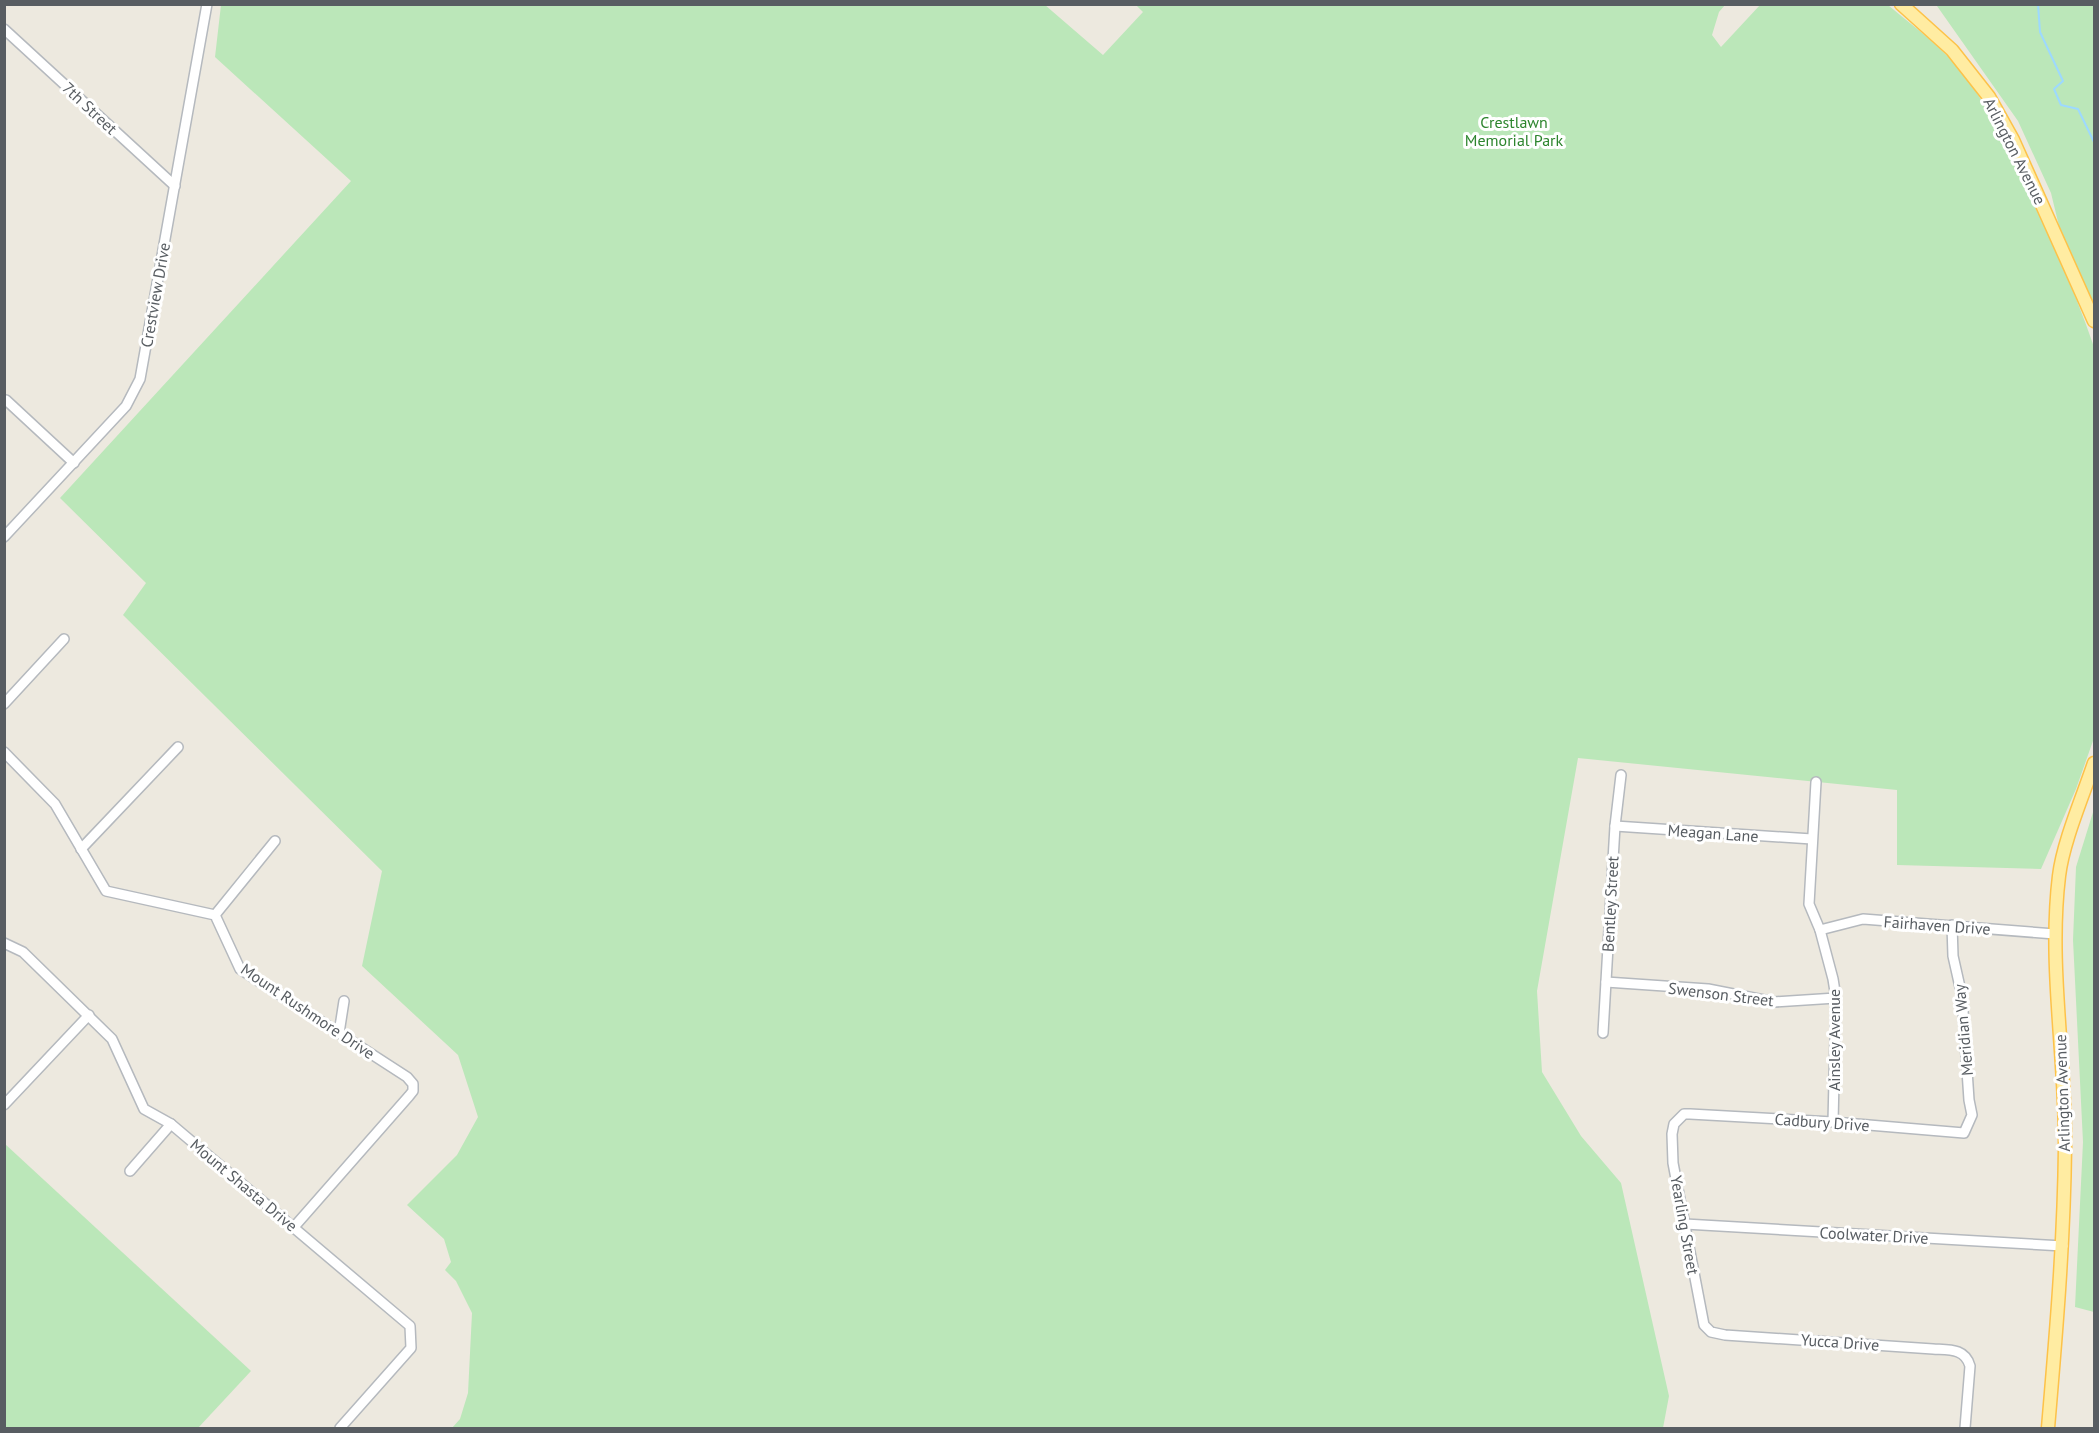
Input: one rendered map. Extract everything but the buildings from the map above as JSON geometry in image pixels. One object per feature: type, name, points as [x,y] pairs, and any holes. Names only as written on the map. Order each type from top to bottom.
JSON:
[{"type":"main road","name":"Arlington Avenue","points":[[1901,4],[1952,50],[1989,97],[2013,140],[2094,321]]},
{"type":"main road","name":"Arlington Avenue","points":[[2048,1428],[2063,1246],[2065,1145],[2055,934],[2059,874],[2065,848],[2094,763]]},
{"type":"street","name":"Crestview Drive","points":[[4,537],[126,406],[140,379],[207,4]]},
{"type":"street","name":"7th Street","points":[[4,30],[175,186]]},
{"type":"street","points":[[6,400],[74,463]]},
{"type":"street","points":[[4,704],[64,639]]},
{"type":"street","points":[[81,849],[178,747]]},
{"type":"street","points":[[4,752],[55,804],[106,891],[215,915],[275,841]]},
{"type":"street","name":"Bentley Street","points":[[1603,1033],[1615,826],[1621,775]]},
{"type":"street","name":"Ainsley Avenue","points":[[1816,782],[1809,904],[1820,930],[1836,998],[1833,1122]]},
{"type":"street","name":"Meagan Lane","points":[[1615,826],[1812,839]]},
{"type":"street","name":"Mount Rushmore Drive","points":[[215,915],[240,969],[407,1077],[413,1084],[413,1091],[294,1227]]},
{"type":"street","name":"Fairhaven Drive","points":[[1820,930],[1863,919],[2055,934]]},
{"type":"street","name":"Meridian Way","points":[[1952,925],[1953,956],[1962,996],[1972,1115],[1964,1133]]},
{"type":"street","name":"Mount Shasta Drive","points":[[4,943],[23,952],[112,1039],[144,1109],[171,1124],[410,1326],[411,1348],[340,1428]]},
{"type":"street","name":"Swenson Street","points":[[1606,982],[1708,989],[1774,1002],[1836,998]]},
{"type":"street","points":[[339,1033],[344,1001]]},
{"type":"street","points":[[4,1105],[89,1015]]},
{"type":"street","name":"Cadbury Drive","points":[[1680,1117],[1690,1114],[1833,1122],[1964,1133]]},
{"type":"street","name":"Yearling Street","points":[[1680,1117],[1674,1124],[1672,1134],[1673,1163],[1701,1314],[1704,1325],[1711,1332]]},
{"type":"street","points":[[130,1171],[171,1124]]},
{"type":"street","name":"Coolwater Drive","points":[[1685,1224],[2063,1246]]},
{"type":"street","name":"Yucca Drive","points":[[1711,1332],[1953,1350],[1968,1357],[1970,1366],[1965,1428]]},
{"type":"green space","points":[[1938,4],[2094,5],[2094,308],[2059,226],[2051,193],[2018,121],[1937,6]]},
{"type":"green space","name":"Crestlawn Memorial Park","points":[[221,5],[1045,5],[1103,55],[1143,12],[1136,5],[1725,5],[1719,12],[1712,35],[1721,47],[1760,5],[1888,5],[1948,56],[1973,87],[2000,135],[2059,258],[2094,347],[2094,738],[2076,789],[2041,869],[1897,865],[1897,790],[1578,758],[1537,991],[1542,1072],[1581,1136],[1621,1183],[1669,1396],[1663,1428],[452,1428],[460,1419],[468,1393],[472,1313],[456,1281],[445,1270],[451,1262],[444,1239],[407,1205],[457,1155],[478,1117],[458,1055],[362,966],[382,871],[123,615],[146,583],[60,498],[351,181],[215,57]]},
{"type":"green space","points":[[2094,809],[2094,1312],[2075,1307],[2083,1142],[2073,940],[2076,867]]},
{"type":"green space","points":[[5,1144],[251,1371],[198,1428],[5,1428]]},
{"type":"waterway","points":[[2038,4],[2040,32],[2063,81],[2054,89],[2061,105],[2078,109],[2094,142]]}]
